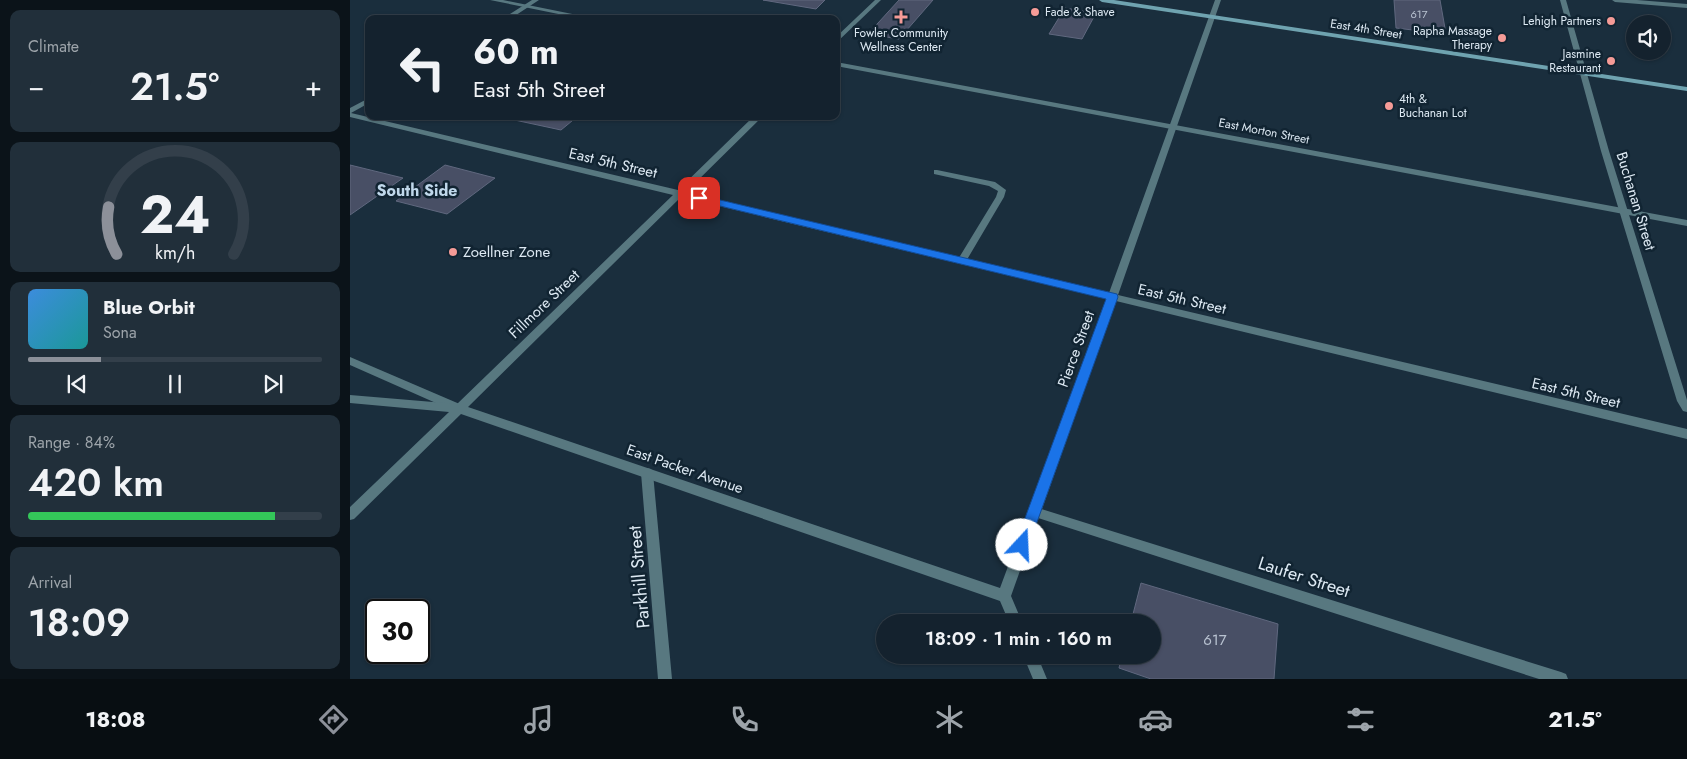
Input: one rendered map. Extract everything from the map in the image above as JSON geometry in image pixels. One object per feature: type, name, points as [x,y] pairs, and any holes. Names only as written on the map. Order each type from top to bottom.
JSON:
[{"type":"main road","name":"East 4th Street","points":[[1102,0],[1687,89]]},
{"type":"street","points":[[493,0],[573,15]]},
{"type":"street","points":[[511,15],[536,0]]},
{"type":"street","points":[[840,37],[878,0]]},
{"type":"street","name":"Pierce Street","points":[[1004,596],[1113,297],[1218,0]]},
{"type":"street","name":"Buchanan Street","points":[[1563,0],[1582,73],[1623,211],[1682,401],[1687,408]]},
{"type":"street","points":[[1615,0],[1687,6]]},
{"type":"street","name":"East Morton Street","points":[[840,65],[1687,223]]},
{"type":"street","points":[[350,111],[365,102]]},
{"type":"street","name":"East 5th Street","points":[[350,115],[365,119]]},
{"type":"street","name":"East 5th Street","points":[[371,120],[1687,434]]},
{"type":"street","name":"Fillmore Street","points":[[350,515],[755,120]]},
{"type":"street","points":[[938,172],[992,184],[1002,190],[962,261]]},
{"type":"street","points":[[350,361],[458,408]]},
{"type":"street","name":"East Packer Avenue","points":[[350,399],[458,408],[1004,596]]},
{"type":"street","name":"Parkhill Street","points":[[647,473],[665,679]]},
{"type":"street","name":"Laufer Street","points":[[1035,512],[1561,679]]},
{"type":"street","points":[[1004,596],[1012,614]]},
{"type":"street","points":[[1034,664],[1040,679]]},
{"type":"building","points":[[763,0],[825,0],[816,9]]},
{"type":"building","name":"Fowler Community Wellness Center","points":[[899,0],[933,0],[899,39],[868,34]]},
{"type":"building","points":[[1394,0],[1440,0],[1446,34],[1396,28]]},
{"type":"building","points":[[1065,8],[1096,13],[1082,39],[1049,34]]},
{"type":"building","points":[[515,120],[573,120],[561,130]]},
{"type":"building","points":[[350,165],[403,178],[350,215]]},
{"type":"building","points":[[445,165],[495,178],[447,214],[396,201]]},
{"type":"building","points":[[1141,583],[1278,624],[1274,679],[1151,679],[1119,668],[1120,664],[1161,664],[1161,614],[1133,614]]},
{"type":"place","name":"Fade & Shave","points":[[1035,12]]},
{"type":"place","name":"Fowler Community Wellness Center","points":[[901,17]]},
{"type":"place","name":"Lehigh Partners","points":[[1611,21]]},
{"type":"place","name":"Rapha Massage Therapy","points":[[1502,38]]},
{"type":"place","name":"Jasmine Restaurant","points":[[1611,61]]},
{"type":"place","name":"4th & Buchanan Lot","points":[[1389,106]]},
{"type":"place","name":"Zoellner Zone","points":[[453,252]]},
{"type":"district","name":"South Side","points":[[417,190]]},
{"type":"route","points":[[699,198],[1113,297],[1022,545]]}]
